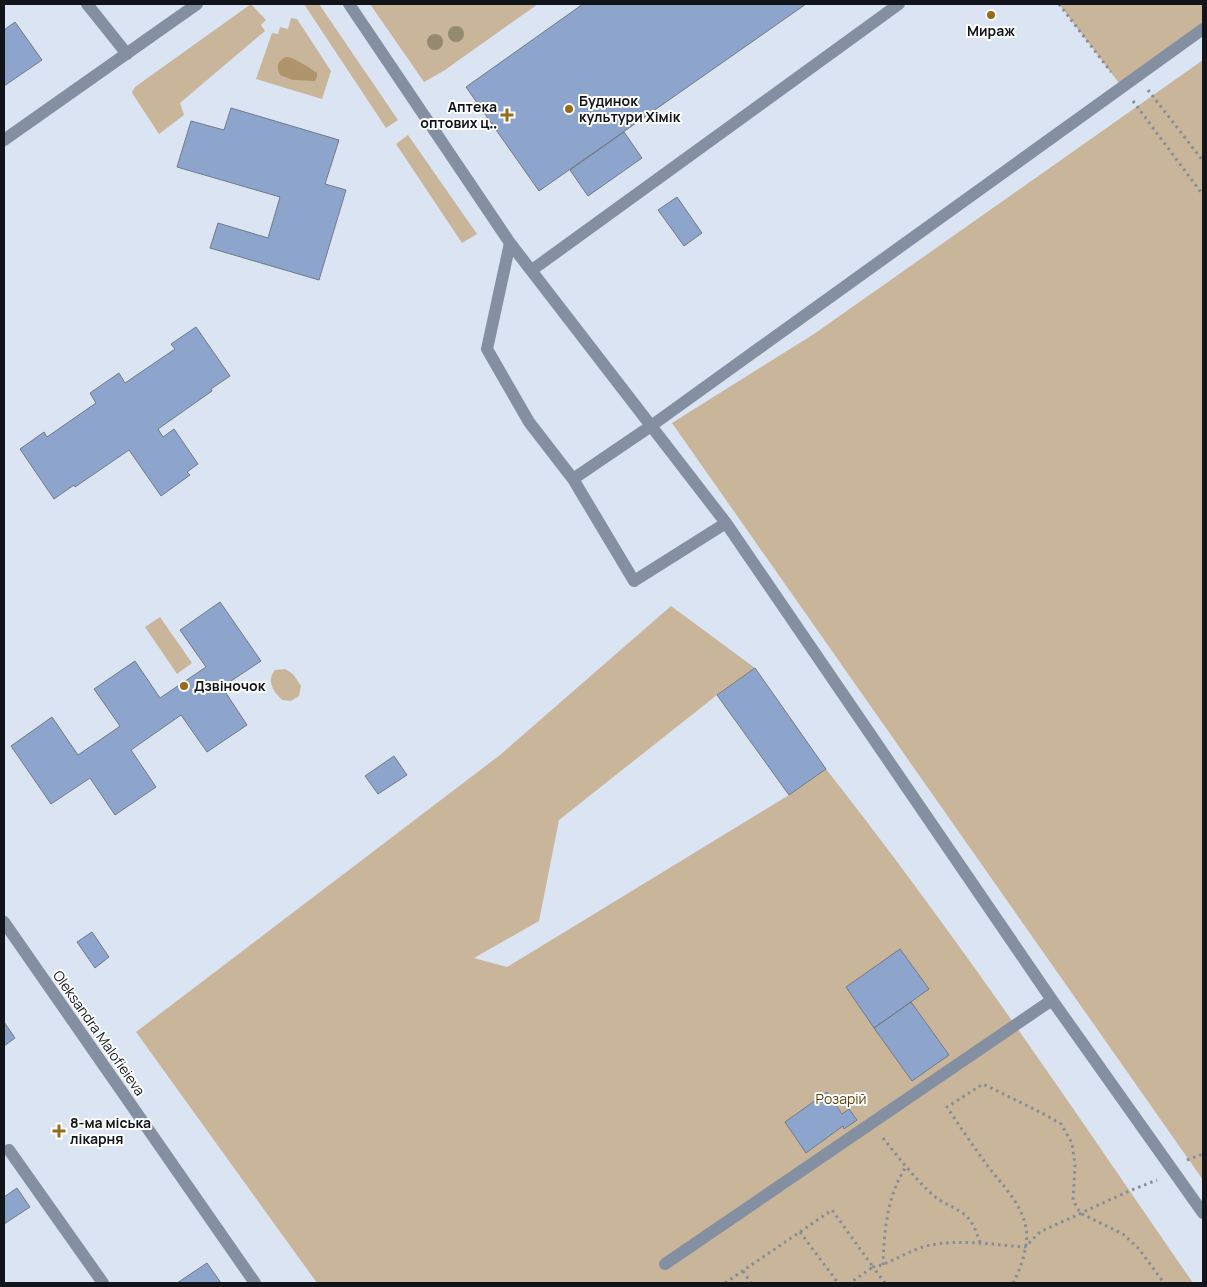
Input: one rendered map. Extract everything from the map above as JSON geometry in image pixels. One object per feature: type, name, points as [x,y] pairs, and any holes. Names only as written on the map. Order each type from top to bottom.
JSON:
[{"type":"street","points":[[87,4],[127,54]]},
{"type":"street","points":[[4,140],[197,4]]},
{"type":"street","points":[[348,4],[510,243],[726,523],[1052,1000],[1203,1213]]},
{"type":"street","points":[[532,270],[898,4]]},
{"type":"street","points":[[573,479],[651,426],[1203,29]]},
{"type":"street","points":[[510,243],[487,349],[529,422],[573,479],[634,581],[726,523]]},
{"type":"street","name":"Oleksandra Malofieieva","points":[[4,922],[255,1283]]},
{"type":"street","points":[[665,1264],[1052,1000]]},
{"type":"street","points":[[5,1149],[103,1283]]},
{"type":"path","points":[[1059,4],[1203,195]]},
{"type":"path","points":[[1137,76],[1203,161]]},
{"type":"path","points":[[1013,1283],[1018,1274],[1025,1247],[1026,1229],[1018,1206],[977,1152],[947,1107],[984,1084],[1061,1124],[1072,1143],[1075,1165],[1073,1200],[1080,1213],[1123,1234],[1139,1249],[1164,1283]]},
{"type":"path","points":[[872,1124],[906,1167],[934,1196],[962,1212],[968,1218],[981,1244]]},
{"type":"path","points":[[883,1265],[888,1215],[898,1179],[906,1167]]},
{"type":"path","points":[[850,1283],[873,1267],[883,1265],[904,1253],[932,1244],[958,1243],[1025,1247],[1040,1232],[1129,1191],[1176,1173]]},
{"type":"path","points":[[725,1283],[832,1210],[885,1283]]},
{"type":"path","points":[[800,1232],[838,1283]]},
{"type":"path","points":[[743,1271],[752,1283]]},
{"type":"green space","points":[[251,4],[266,20],[261,25],[265,31],[180,103],[184,115],[159,134],[134,96],[132,92],[135,87]]},
{"type":"green space","points":[[304,4],[319,4],[398,120],[386,128]]},
{"type":"green space","points":[[370,4],[538,4],[445,70],[424,82]]},
{"type":"green space","points":[[1059,4],[1203,4],[1203,29],[1122,87]]},
{"type":"green space","points":[[291,18],[297,19],[331,71],[322,99],[256,79],[272,33],[278,34],[280,27],[288,29]]},
{"type":"green space","points":[[1203,60],[1203,1180],[672,423],[814,334]]},
{"type":"green space","points":[[408,135],[477,234],[462,243],[396,144]]},
{"type":"green space","name":"Розарій","points":[[671,606],[755,668],[717,695],[559,820],[539,921],[474,958],[507,967],[789,795],[826,769],[968,959],[1193,1283],[317,1283],[136,1032],[500,755]]},
{"type":"green space","points":[[160,617],[192,663],[177,674],[145,627]]},
{"type":"green space","points":[[285,669],[293,674],[301,686],[299,696],[291,701],[282,700],[273,689],[271,682],[272,674],[275,670]]},
{"type":"shaded area","points":[[286,57],[317,73],[315,81],[293,80],[280,75],[278,64]]},
{"type":"building","name":"Будинок культури Хімік","points":[[583,4],[806,4],[539,191],[466,87]]},
{"type":"building","points":[[15,22],[42,60],[4,86],[4,30]]},
{"type":"building","points":[[231,108],[339,140],[325,184],[346,190],[319,280],[210,248],[218,223],[268,238],[280,197],[177,167],[191,121],[224,130]]},
{"type":"building","points":[[624,132],[642,158],[588,196],[570,170]]},
{"type":"building","points":[[677,197],[702,233],[684,246],[658,210]]},
{"type":"building","points":[[196,327],[230,376],[158,429],[163,437],[174,429],[198,464],[187,472],[190,475],[161,496],[129,450],[54,499],[20,449],[44,432],[47,437],[96,403],[90,393],[119,373],[125,383],[175,349],[171,344]]},
{"type":"building","points":[[220,602],[261,661],[222,687],[247,725],[207,752],[181,715],[131,750],[156,787],[115,815],[90,778],[51,804],[11,746],[52,717],[78,755],[120,726],[94,689],[135,661],[160,698],[206,667],[180,630]]},
{"type":"building","points":[[755,668],[826,769],[789,795],[717,695]]},
{"type":"building","points":[[394,756],[407,775],[378,794],[365,776]]},
{"type":"building","points":[[92,932],[109,957],[95,968],[77,942]]},
{"type":"building","points":[[900,949],[929,989],[874,1028],[846,987]]},
{"type":"building","points":[[911,1002],[949,1055],[912,1081],[874,1028]]},
{"type":"building","points":[[4,1022],[15,1038],[4,1046]]},
{"type":"building","points":[[827,1092],[842,1114],[849,1109],[857,1120],[844,1129],[843,1126],[806,1153],[785,1122]]},
{"type":"building","points":[[17,1188],[30,1207],[4,1224],[4,1197]]},
{"type":"building","points":[[207,1263],[221,1283],[177,1283]]},
{"type":"place","name":"Мираж","points":[[991,15]]},
{"type":"place","name":"Будинок культури Хімік","points":[[569,109]]},
{"type":"place","name":"Аптека оптових ц‥","points":[[507,115]]},
{"type":"place","name":"Дзвіночок","points":[[184,686]]},
{"type":"place","name":"8-ма міська лікарня","points":[[59,1131]]}]
